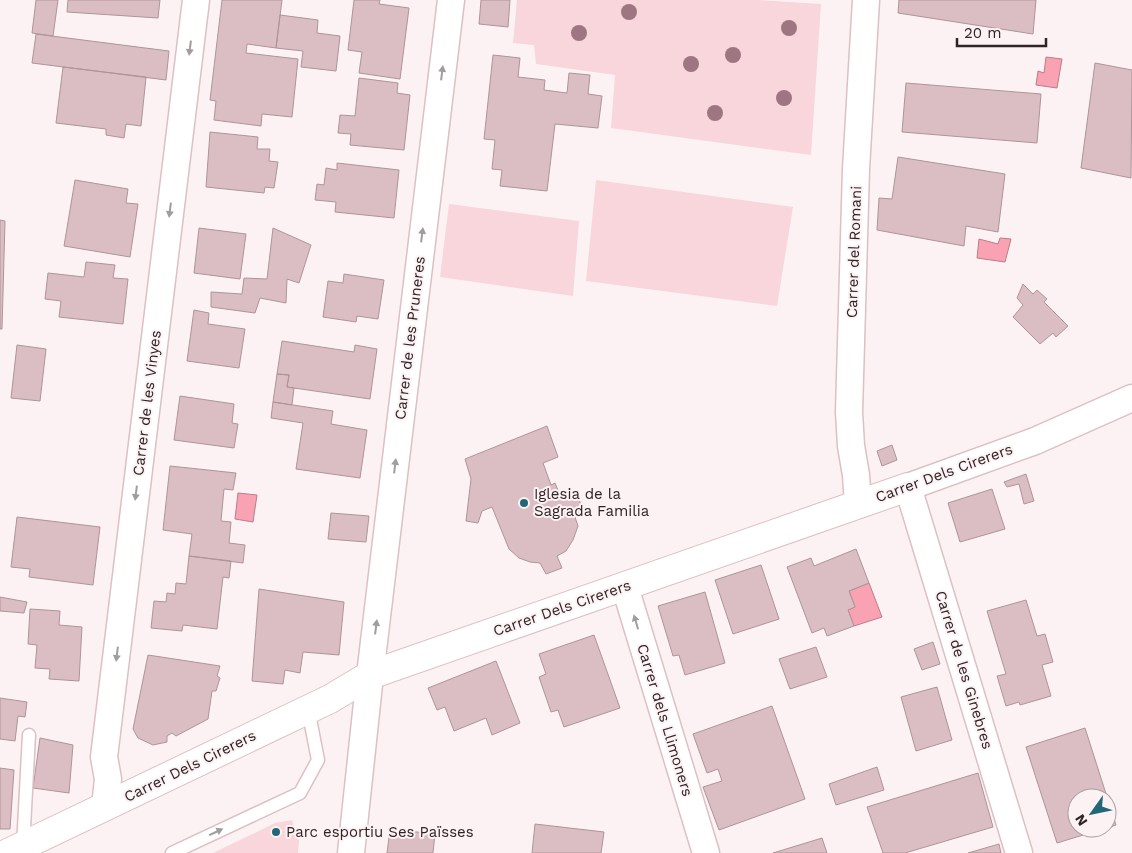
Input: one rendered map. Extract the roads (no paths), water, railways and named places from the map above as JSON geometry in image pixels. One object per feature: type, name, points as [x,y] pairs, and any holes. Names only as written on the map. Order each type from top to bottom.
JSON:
[{"type":"street","name":"Carrer de les Vinyes","points":[[105,806],[108,780],[104,757],[196,0]]},
{"type":"street","name":"Carrer de les Pruneres","points":[[351,853],[370,675],[451,0]]},
{"type":"street","name":"Carrer del Romani","points":[[858,504],[849,412],[856,169],[866,0]]},
{"type":"street","name":"Carrer Dels Cirerers","points":[[15,849],[330,699],[370,675],[625,587],[1036,441],[1132,398]]},
{"type":"street","name":"Carrer de les Ginebres","points":[[908,487],[1019,853]]},
{"type":"street","name":"Carrer dels Llimoners","points":[[625,587],[706,853]]},
{"type":"lane","points":[[172,853],[300,792],[318,760],[308,709]]},
{"type":"lane","points":[[15,849],[29,735]]},
{"type":"place","name":"Iglesia de la Sagrada Familia","points":[[524,503]]},
{"type":"place","name":"Parc esportiu Ses Païsses","points":[[276,832]]}]
